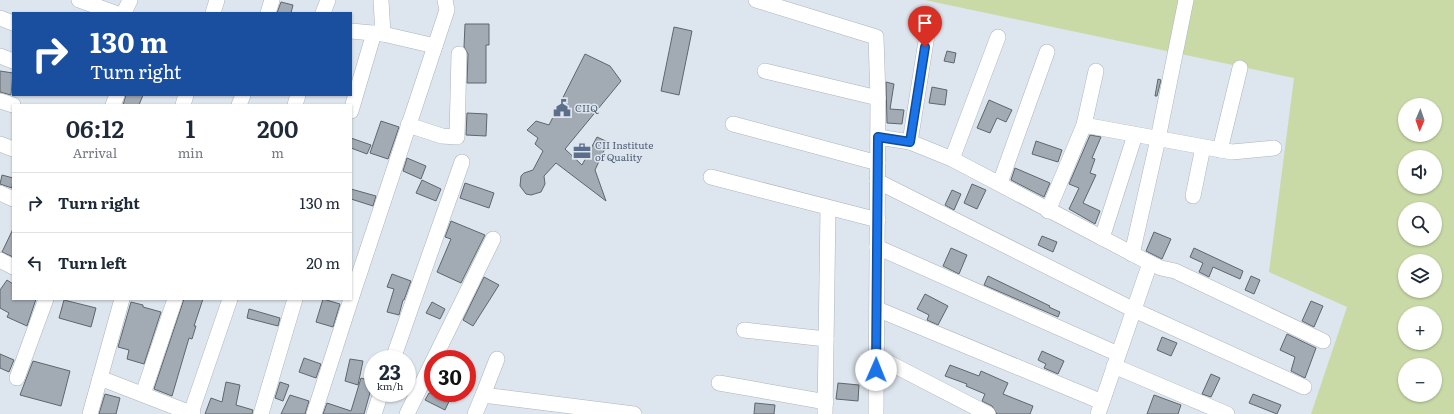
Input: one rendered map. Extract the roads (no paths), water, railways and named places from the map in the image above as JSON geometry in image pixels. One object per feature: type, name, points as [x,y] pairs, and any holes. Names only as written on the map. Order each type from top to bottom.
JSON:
[{"type":"street","points":[[79,0],[112,12]]},
{"type":"street","points":[[124,12],[130,0]]},
{"type":"street","points":[[268,12],[272,0]]},
{"type":"street","points":[[323,12],[328,0]]},
{"type":"street","points":[[352,108],[379,34],[381,0]]},
{"type":"street","points":[[352,296],[435,46],[446,10],[446,0]]},
{"type":"street","points":[[756,0],[876,37],[878,98],[876,414]]},
{"type":"street","points":[[1132,254],[1158,139],[1186,0]]},
{"type":"street","points":[[910,142],[930,16]]},
{"type":"street","points":[[0,18],[12,23]]},
{"type":"street","points":[[352,31],[379,34],[435,46]]},
{"type":"street","points":[[952,158],[998,37]]},
{"type":"street","points":[[1000,183],[1047,52]]},
{"type":"street","points":[[408,125],[442,136],[457,137],[459,54]]},
{"type":"street","points":[[0,56],[12,61]]},
{"type":"street","points":[[1220,150],[1240,68]]},
{"type":"street","points":[[765,71],[878,98]]},
{"type":"street","points":[[1048,211],[1084,125],[1096,71]]},
{"type":"street","points":[[0,101],[12,105]]},
{"type":"street","points":[[733,124],[878,163]]},
{"type":"street","points":[[1084,125],[1203,148],[1239,153],[1274,148]]},
{"type":"street","points":[[1102,238],[1135,135]]},
{"type":"street","points":[[878,137],[910,142],[952,158],[1000,183],[1048,211],[1150,263],[1161,268],[1175,271],[1323,341]]},
{"type":"street","points":[[0,144],[12,149]]},
{"type":"street","points":[[1193,196],[1203,148]]},
{"type":"street","points":[[396,350],[462,162]]},
{"type":"street","points":[[711,177],[878,220]]},
{"type":"street","points":[[877,181],[1134,310],[1304,387]]},
{"type":"street","points":[[0,193],[12,199]]},
{"type":"street","points":[[719,383],[826,408],[828,208]]},
{"type":"street","points":[[438,350],[493,239]]},
{"type":"street","points":[[877,247],[1116,360],[1226,414]]},
{"type":"street","points":[[0,260],[12,266]]},
{"type":"street","points":[[877,309],[1100,408],[1150,263]]},
{"type":"street","points":[[17,378],[46,300]]},
{"type":"street","points":[[90,414],[122,300]]},
{"type":"street","points":[[143,394],[175,300]]},
{"type":"street","points":[[100,378],[192,414],[230,300]]},
{"type":"street","points":[[261,414],[295,300]]},
{"type":"street","points":[[314,414],[351,300]]},
{"type":"street","points":[[744,330],[826,339]]},
{"type":"street","points":[[876,356],[988,414]]},
{"type":"street","points":[[475,414],[497,359]]},
{"type":"street","points":[[407,414],[424,379]]},
{"type":"street","points":[[483,395],[634,414]]},
{"type":"street","points":[[374,414],[378,402]]},
{"type":"place","name":"CIIQ","points":[[562,108]]},
{"type":"place","name":"CII Institute of Quality","points":[[582,151]]}]
